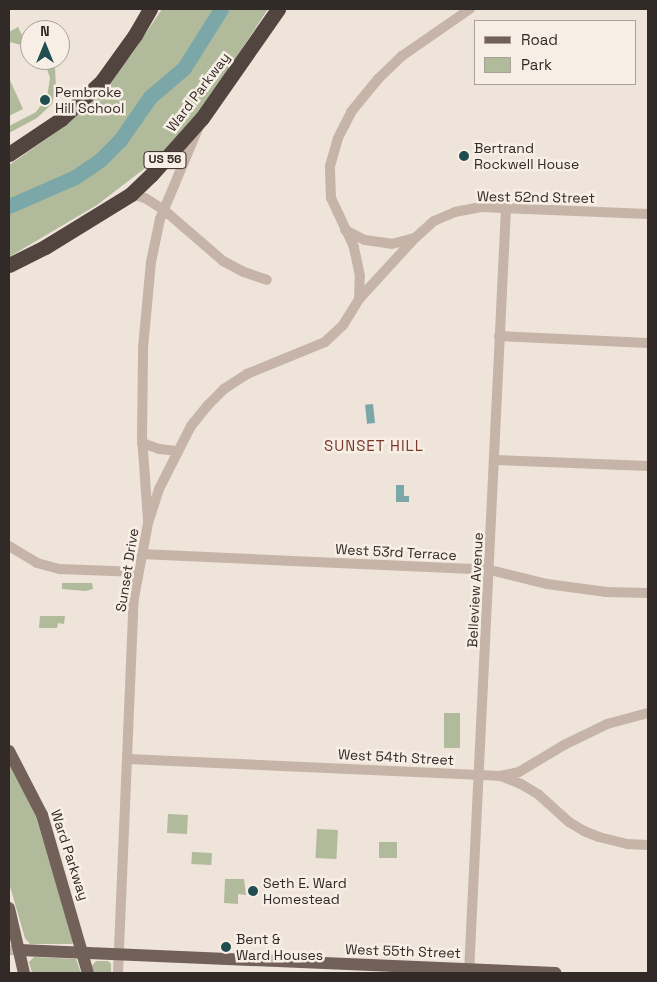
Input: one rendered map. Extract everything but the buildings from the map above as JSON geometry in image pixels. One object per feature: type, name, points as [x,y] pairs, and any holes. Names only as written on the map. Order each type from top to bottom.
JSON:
[{"type":"highway","points":[[9,154],[62,119],[102,81],[135,36],[150,9]]},
{"type":"highway","name":"Ward Parkway","points":[[9,265],[45,247],[131,194],[178,147],[202,118],[278,9]]},
{"type":"main road","name":"Ward Parkway","points":[[9,751],[42,815],[88,973]]},
{"type":"main road","points":[[9,908],[14,950],[24,973]]},
{"type":"main road","name":"West 55th Street","points":[[14,950],[469,971],[556,973]]},
{"type":"street","points":[[359,299],[359,261],[331,198],[328,182],[332,154],[351,112],[378,79],[402,56],[470,9]]},
{"type":"street","points":[[148,523],[142,443],[144,348],[151,262],[164,210],[202,118]]},
{"type":"street","points":[[131,194],[145,198],[164,210],[223,260],[244,272],[268,280]]},
{"type":"street","name":"West 52nd Street","points":[[345,230],[365,240],[380,244],[392,244],[415,238],[434,222],[455,212],[480,207],[648,214]]},
{"type":"street","name":"Belleview Avenue","points":[[469,971],[490,570],[506,209]]},
{"type":"street","name":"Sunset Drive","points":[[118,973],[134,598],[148,523],[160,489],[177,451],[191,426],[224,389],[247,374],[325,342],[343,325],[359,299],[415,238]]},
{"type":"street","points":[[499,336],[648,343]]},
{"type":"street","points":[[142,443],[160,449],[177,451]]},
{"type":"street","points":[[494,460],[648,466]]},
{"type":"street","points":[[9,546],[37,563],[60,570],[138,572]]},
{"type":"street","name":"West 53rd Terrace","points":[[141,554],[490,570],[547,584],[606,592],[648,593]]},
{"type":"street","name":"West 54th Street","points":[[128,759],[500,776],[519,772],[564,745],[607,724],[648,713]]},
{"type":"street","points":[[500,776],[521,784],[539,795],[569,822],[599,837],[628,844],[648,845]]},
{"type":"green space","points":[[162,9],[268,9],[200,112],[179,137],[144,169],[97,205],[9,257],[9,165],[65,126],[99,94],[132,54]]},
{"type":"green space","points":[[18,27],[20,31],[20,45],[9,42],[9,32]]},
{"type":"green space","points":[[47,70],[55,70],[56,88],[52,104],[37,118],[9,133],[9,126],[36,112],[47,97],[50,78]]},
{"type":"green space","points":[[9,78],[23,109],[9,116]]},
{"type":"green space","points":[[62,583],[92,583],[93,589],[86,591],[62,589]]},
{"type":"green space","points":[[40,616],[65,616],[64,624],[58,623],[57,628],[39,628]]},
{"type":"green space","points":[[444,713],[460,713],[460,748],[444,748]]},
{"type":"green space","points":[[9,760],[36,817],[74,942],[72,944],[30,944],[25,938],[9,883]]},
{"type":"green space","points":[[168,814],[188,815],[187,834],[167,833]]},
{"type":"green space","points":[[317,829],[338,830],[336,859],[315,858]]},
{"type":"green space","points":[[379,842],[397,842],[397,858],[379,858]]},
{"type":"green space","points":[[192,852],[212,853],[211,865],[191,864]]},
{"type":"green space","points":[[225,879],[244,879],[246,895],[238,894],[238,904],[224,903]]},
{"type":"green space","points":[[34,957],[76,959],[81,973],[32,973],[29,962]]},
{"type":"green space","points":[[96,961],[108,961],[111,964],[111,973],[94,973],[92,966]]},
{"type":"water","points":[[373,404],[375,423],[367,424],[365,405]]},
{"type":"water","points":[[396,485],[404,485],[404,496],[409,496],[409,502],[396,502]]},
{"type":"waterway","points":[[9,206],[75,177],[99,161],[120,140],[150,97],[184,68],[221,9]]},
{"type":"place","name":"Pembroke Hill School","points":[[45,100]]},
{"type":"place","name":"Bertrand Rockwell House","points":[[464,156]]},
{"type":"place","name":"Seth E. Ward Homestead","points":[[253,891]]},
{"type":"place","name":"Bent & Ward Houses","points":[[226,947]]},
{"type":"district","name":"SUNSET HILL","points":[[374,446]]}]
